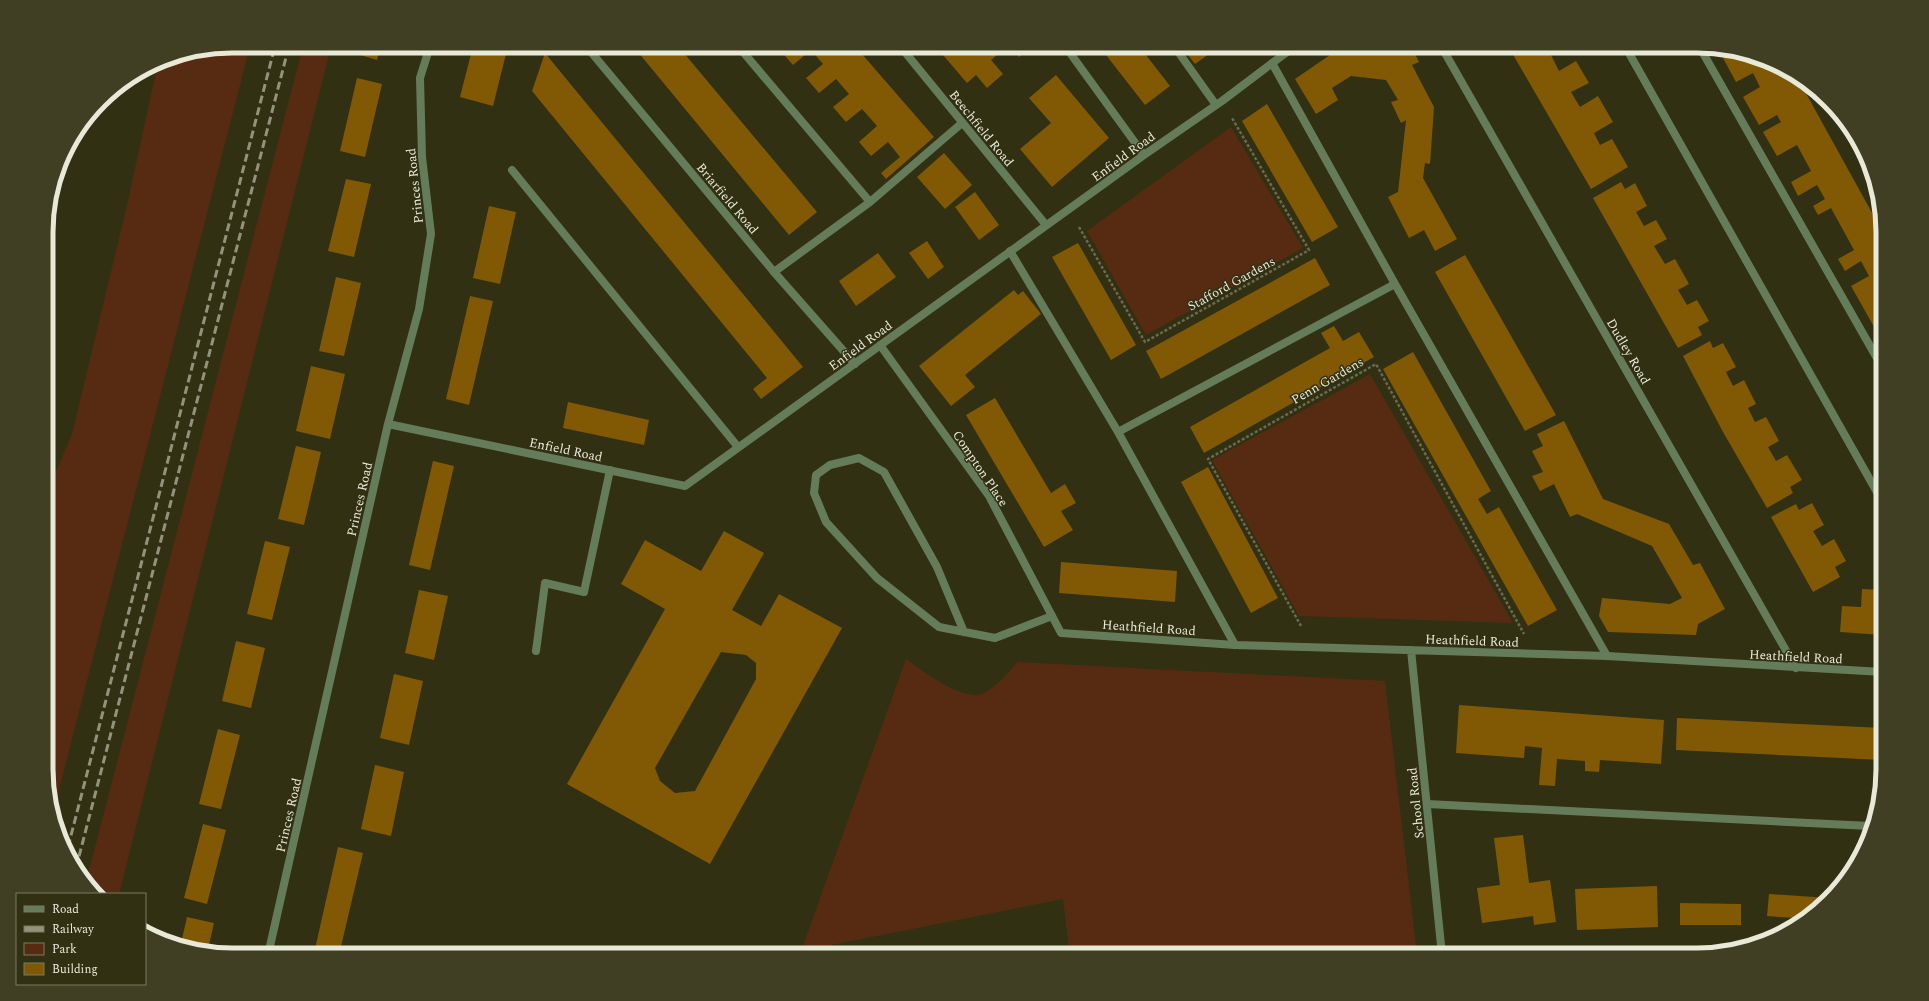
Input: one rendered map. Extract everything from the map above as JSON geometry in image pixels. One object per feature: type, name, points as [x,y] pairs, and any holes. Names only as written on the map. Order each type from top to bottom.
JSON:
[{"type":"street","name":"Princes Road","points":[[270,948],[388,424],[419,309],[432,234],[422,157],[420,78],[428,53]]},
{"type":"street","name":"Briarfield Road","points":[[592,53],[774,272],[855,364]]},
{"type":"street","points":[[744,53],[870,202]]},
{"type":"street","name":"Beechfield Road","points":[[909,53],[962,123],[1046,225]]},
{"type":"street","points":[[1070,53],[1144,155]]},
{"type":"street","points":[[1180,53],[1219,103]]},
{"type":"street","name":"Enfield Road","points":[[388,424],[685,486],[1046,225],[1219,103],[1286,53]]},
{"type":"street","name":"Dudley Road","points":[[1445,53],[1796,668]]},
{"type":"street","points":[[1629,53],[1876,489]]},
{"type":"street","points":[[1703,53],[1876,356]]},
{"type":"street","points":[[1272,63],[1395,284],[1607,656]]},
{"type":"street","points":[[774,272],[870,202],[962,123]]},
{"type":"street","points":[[512,170],[738,447]]},
{"type":"street","points":[[1010,252],[1118,432],[1235,645]]},
{"type":"street","points":[[1118,432],[1395,284]]},
{"type":"street","name":"Compton Place","points":[[880,345],[989,496],[1061,633]]},
{"type":"street","points":[[964,632],[937,567],[884,472],[859,458],[830,465],[816,475],[814,493],[826,522],[877,578],[938,627],[995,638],[1052,616]]},
{"type":"street","points":[[536,651],[545,582],[584,592],[610,470]]},
{"type":"street","name":"Heathfield Road","points":[[1061,633],[1235,645],[1607,656],[1876,672]]},
{"type":"street","name":"School Road","points":[[1411,650],[1441,948]]},
{"type":"street","points":[[1427,804],[1867,826]]},
{"type":"path","name":"Stafford Gardens","points":[[1069,209],[1145,342],[1309,250],[1219,103]]},
{"type":"path","name":"Penn Gardens","points":[[1312,647],[1208,459],[1376,364],[1535,654]]},
{"type":"green space","points":[[220,53],[248,53],[56,802],[53,781],[53,478],[72,434],[128,201],[156,70],[174,62],[197,56]]},
{"type":"green space","points":[[301,53],[329,53],[119,893],[102,893],[88,875]]},
{"type":"green space","points":[[1231,127],[1303,248],[1146,335],[1087,231]]},
{"type":"green space","points":[[1370,374],[1513,623],[1299,616],[1212,460]]},
{"type":"green space","points":[[906,659],[945,685],[967,694],[978,695],[995,686],[1018,662],[1385,681],[1416,948],[1069,948],[1063,899],[816,948],[802,948]]},
{"type":"building","points":[[353,53],[379,53],[377,60]]},
{"type":"building","points":[[471,53],[506,53],[493,106],[460,97]]},
{"type":"building","points":[[545,53],[803,367],[761,399],[753,389],[767,378],[532,91]]},
{"type":"building","points":[[639,53],[684,53],[817,212],[789,235]]},
{"type":"building","points":[[782,53],[807,53],[793,65]]},
{"type":"building","points":[[814,53],[861,53],[934,137],[886,179],[881,173],[900,157],[888,142],[871,156],[859,142],[877,126],[862,109],[846,122],[833,107],[849,94],[836,79],[819,93],[806,78],[823,64]]},
{"type":"building","points":[[945,53],[1000,53],[991,60],[1003,74],[987,88],[976,75],[967,83],[943,55]]},
{"type":"building","points":[[1016,53],[1024,53],[1019,57]]},
{"type":"building","points":[[1104,53],[1144,53],[1170,86],[1145,105]]},
{"type":"building","points":[[1186,53],[1210,53],[1195,64]]},
{"type":"building","points":[[1333,53],[1414,53],[1419,62],[1412,65],[1434,107],[1430,164],[1425,163],[1423,178],[1457,239],[1435,251],[1424,230],[1409,238],[1388,197],[1398,192],[1406,120],[1401,123],[1391,102],[1398,100],[1386,80],[1351,76],[1332,88],[1338,100],[1316,114],[1295,79]]},
{"type":"building","points":[[1512,53],[1555,53],[1551,55],[1559,71],[1576,61],[1589,83],[1571,92],[1580,107],[1598,96],[1613,122],[1594,133],[1600,145],[1612,139],[1628,167],[1591,189]]},
{"type":"building","points":[[1727,56],[1732,56],[1755,62],[1776,71],[1803,88],[1876,220],[1876,330],[1851,286],[1869,276],[1861,261],[1845,271],[1838,259],[1854,250],[1831,208],[1818,215],[1813,206],[1825,199],[1817,185],[1798,196],[1791,182],[1811,171],[1797,145],[1777,156],[1763,132],[1781,122],[1777,115],[1759,125],[1743,97],[1760,87],[1753,73],[1736,82],[1723,58]]},
{"type":"building","points":[[1056,75],[1109,138],[1052,187],[1020,149],[1051,123],[1029,98]]},
{"type":"building","points":[[357,78],[382,84],[365,157],[340,151]]},
{"type":"building","points":[[1267,104],[1338,227],[1312,242],[1242,121]]},
{"type":"building","points":[[944,153],[972,185],[945,209],[917,177]]},
{"type":"building","points":[[346,179],[371,184],[354,257],[328,251]]},
{"type":"building","points":[[1621,182],[1625,189],[1635,183],[1647,206],[1636,212],[1644,226],[1656,220],[1667,239],[1654,246],[1665,264],[1675,259],[1689,284],[1678,290],[1687,305],[1697,300],[1709,321],[1698,327],[1702,335],[1678,348],[1593,198]]},
{"type":"building","points":[[975,192],[999,225],[979,240],[955,207]]},
{"type":"building","points":[[489,206],[516,212],[500,284],[473,278]]},
{"type":"building","points":[[927,241],[944,267],[928,279],[909,253]]},
{"type":"building","points":[[1078,243],[1136,345],[1111,360],[1052,257]]},
{"type":"building","points":[[878,253],[896,277],[856,306],[839,281]]},
{"type":"building","points":[[1465,255],[1556,415],[1525,431],[1435,272]]},
{"type":"building","points":[[1315,258],[1330,285],[1161,379],[1146,351]]},
{"type":"building","points":[[336,277],[361,283],[344,356],[319,351]]},
{"type":"building","points":[[1014,290],[1018,295],[1023,291],[1041,314],[965,375],[975,387],[951,406],[919,366]]},
{"type":"building","points":[[470,296],[493,301],[469,405],[446,399]]},
{"type":"building","points":[[1334,326],[1343,341],[1359,332],[1374,357],[1204,453],[1190,427],[1330,348],[1321,333]]},
{"type":"building","points":[[1710,341],[1713,348],[1723,343],[1736,367],[1726,372],[1733,386],[1744,380],[1756,404],[1748,408],[1755,422],[1766,417],[1779,441],[1768,447],[1776,461],[1787,455],[1802,480],[1790,487],[1793,493],[1767,508],[1723,432],[1683,356]]},
{"type":"building","points":[[1413,352],[1491,491],[1478,499],[1487,514],[1499,507],[1557,610],[1528,626],[1383,369]]},
{"type":"building","points":[[311,366],[345,374],[330,439],[296,431]]},
{"type":"building","points":[[995,398],[1051,493],[1065,484],[1076,503],[1061,511],[1073,530],[1044,547],[966,415]]},
{"type":"building","points":[[568,402],[649,420],[644,445],[563,428]]},
{"type":"building","points":[[1564,421],[1603,499],[1669,524],[1693,565],[1700,563],[1725,609],[1698,624],[1696,635],[1608,632],[1599,616],[1602,598],[1670,604],[1682,598],[1652,546],[1577,514],[1570,517],[1554,484],[1540,491],[1532,476],[1543,472],[1532,451],[1543,446],[1537,434]]},
{"type":"building","points":[[296,446],[321,452],[304,525],[278,519]]},
{"type":"building","points":[[433,461],[454,466],[430,570],[409,565]]},
{"type":"building","points":[[1208,467],[1278,598],[1251,613],[1181,482]]},
{"type":"building","points":[[1812,503],[1824,525],[1813,531],[1822,546],[1834,539],[1846,561],[1835,567],[1840,577],[1813,592],[1771,517],[1796,504],[1799,510]]},
{"type":"building","points":[[724,531],[764,553],[732,610],[761,626],[779,594],[842,628],[710,864],[567,784],[665,609],[621,584],[645,540],[701,571]],"holes":[[[721,652],[746,655],[756,663],[756,679],[695,791],[675,793],[660,781],[655,768]]]},
{"type":"building","points":[[265,541],[290,547],[272,620],[247,614]]},
{"type":"building","points":[[1061,562],[1177,571],[1175,602],[1059,593]]},
{"type":"building","points":[[1862,589],[1876,590],[1876,635],[1840,632],[1842,606],[1861,607]]},
{"type":"building","points":[[419,590],[448,596],[434,660],[405,653]]},
{"type":"building","points":[[236,641],[265,648],[251,708],[222,701]]},
{"type":"building","points":[[394,674],[423,681],[409,745],[380,738]]},
{"type":"building","points":[[1459,705],[1664,720],[1661,764],[1600,760],[1599,772],[1585,771],[1585,761],[1557,759],[1555,786],[1539,785],[1542,748],[1525,746],[1524,758],[1456,753]]},
{"type":"building","points":[[1677,718],[1876,728],[1876,760],[1676,750]]},
{"type":"building","points":[[218,729],[240,735],[221,809],[199,804]]},
{"type":"building","points":[[375,765],[404,772],[391,836],[361,829]]},
{"type":"building","points":[[203,824],[226,830],[207,904],[184,898]]},
{"type":"building","points":[[1523,835],[1529,883],[1550,880],[1556,922],[1534,925],[1533,916],[1482,923],[1477,888],[1500,885],[1494,838]]},
{"type":"building","points":[[338,847],[363,853],[341,948],[315,948]]},
{"type":"building","points":[[1657,886],[1658,927],[1577,930],[1575,889]]},
{"type":"building","points":[[1769,894],[1822,898],[1796,918],[1767,916]]},
{"type":"building","points":[[1680,903],[1741,904],[1741,925],[1680,925]]},
{"type":"building","points":[[187,917],[214,923],[209,946],[181,941]]},
{"type":"railway","points":[[69,843],[273,53]]},
{"type":"railway","points":[[78,860],[287,53]]}]
